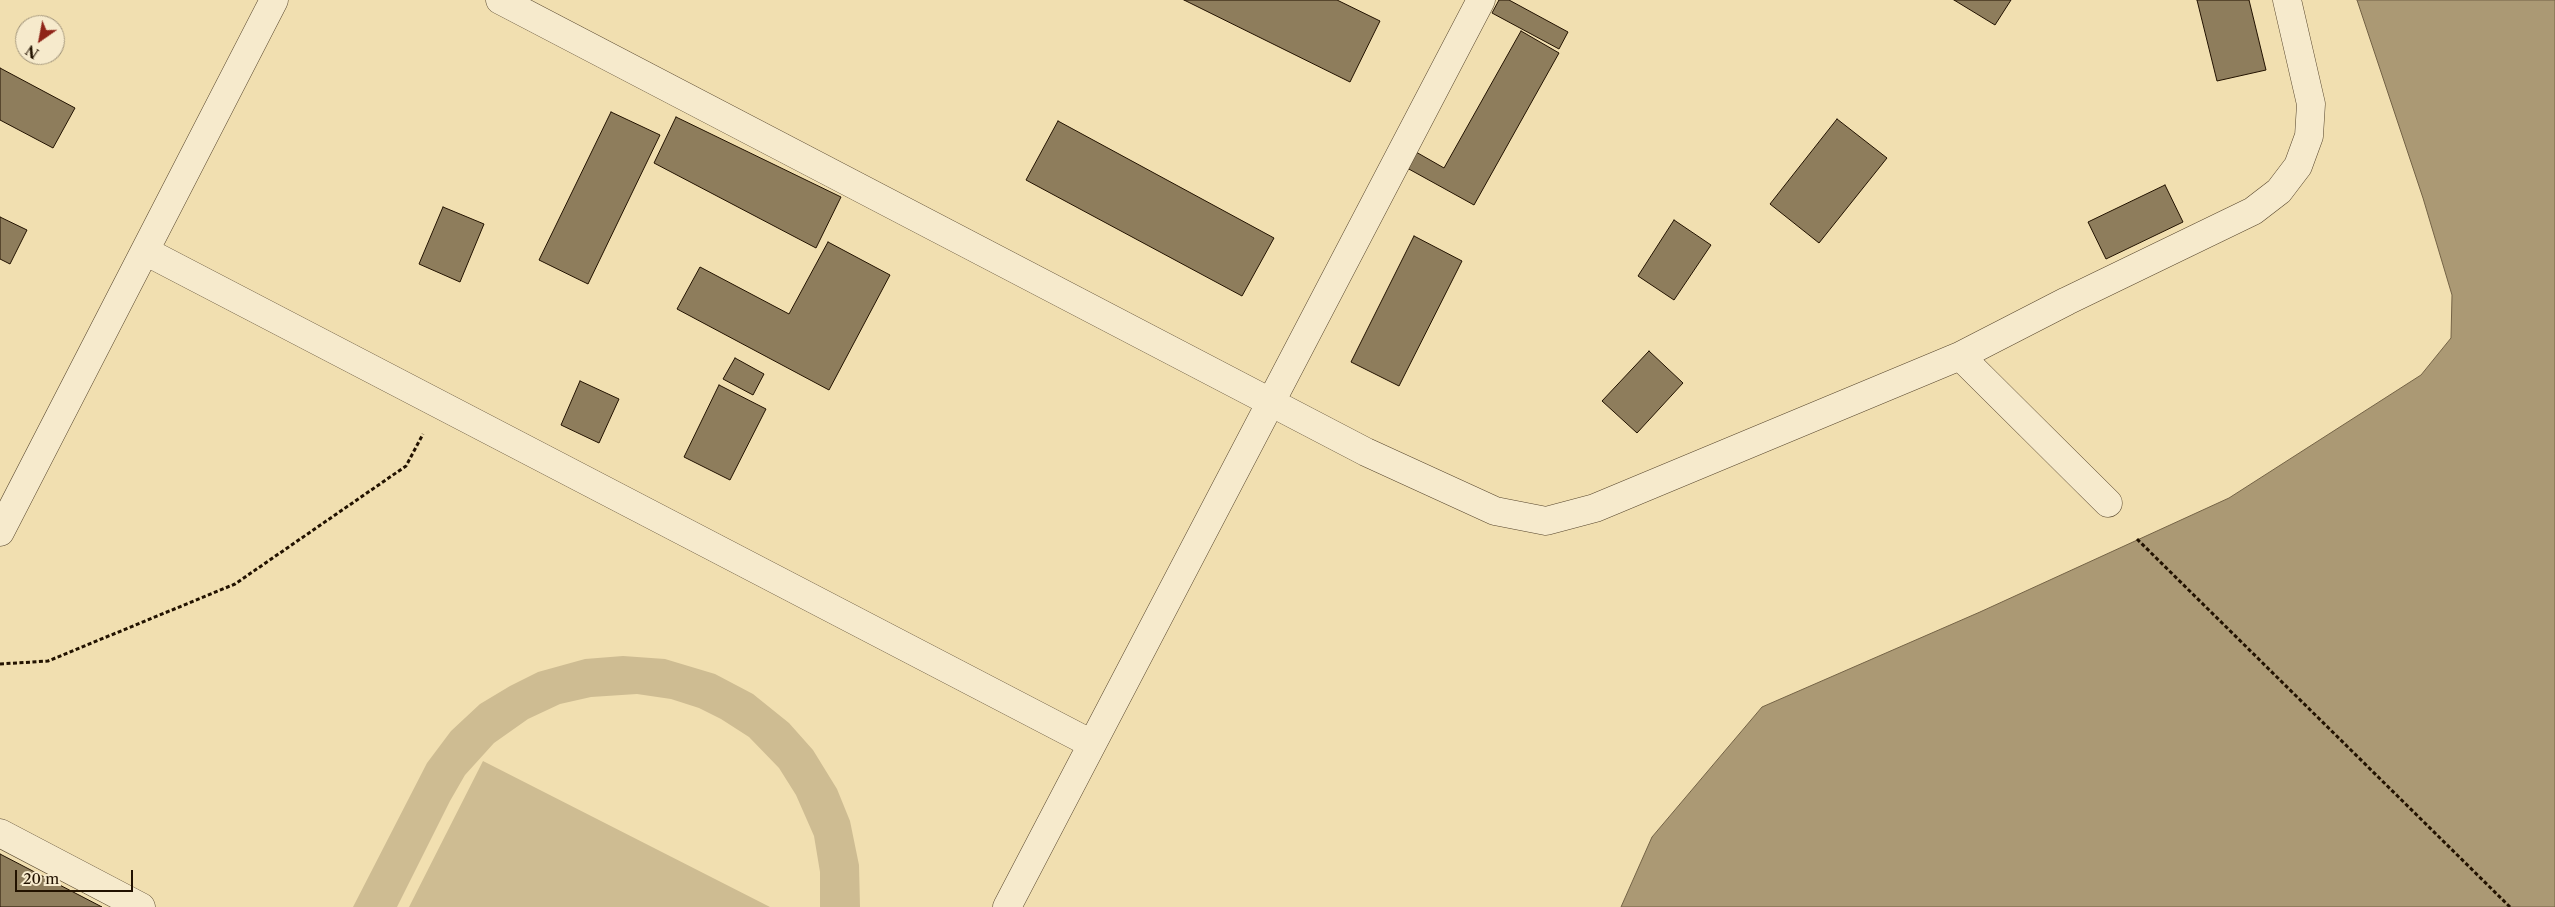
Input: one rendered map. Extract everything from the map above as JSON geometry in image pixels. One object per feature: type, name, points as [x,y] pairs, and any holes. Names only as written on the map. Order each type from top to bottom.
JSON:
[{"type":"street","points":[[0,532],[274,0]]},
{"type":"street","points":[[500,0],[1272,401],[1366,452],[1496,511],[1546,521],[1595,508],[1960,356],[2067,301],[2254,210],[2279,191],[2298,166],[2309,136],[2311,104],[2286,0]]},
{"type":"street","points":[[1007,907],[1482,0]]},
{"type":"street","points":[[145,251],[1092,744]]},
{"type":"street","points":[[1960,356],[2108,503]]},
{"type":"street","points":[[0,833],[141,907]]},
{"type":"path","points":[[0,664],[48,661],[235,584],[406,466],[439,404]]},
{"type":"path","points":[[2137,539],[2510,907]]},
{"type":"shaded area","points":[[2357,0],[2555,0],[2555,907],[1621,907],[1652,837],[1762,707],[1980,612],[2229,498],[2421,375],[2451,338],[2452,295],[2423,198]]},
{"type":"shaded area","points":[[623,656],[665,659],[715,674],[753,694],[789,723],[813,750],[837,789],[850,821],[859,865],[860,907],[820,907],[820,872],[814,836],[796,795],[779,768],[749,737],[721,719],[699,708],[671,699],[637,694],[591,697],[560,704],[528,719],[494,743],[465,775],[397,907],[353,907],[427,763],[451,731],[480,704],[538,672],[585,659]]},
{"type":"shaded area","points":[[483,761],[770,907],[409,907]]},
{"type":"building","points":[[1184,0],[1337,0],[1380,21],[1350,82]]},
{"type":"building","points":[[1499,0],[1509,0],[1568,32],[1559,49],[1492,13]]},
{"type":"building","points":[[1954,0],[2011,0],[1995,25]]},
{"type":"building","points":[[2197,0],[2249,0],[2266,70],[2217,81]]},
{"type":"building","points":[[1521,31],[1559,53],[1474,205],[1407,168],[1416,152],[1444,168]]},
{"type":"building","points":[[0,68],[75,108],[53,148],[0,120]]},
{"type":"building","points":[[611,112],[660,135],[588,284],[539,260]]},
{"type":"building","points":[[676,117],[841,197],[816,248],[654,163]]},
{"type":"building","points":[[1837,119],[1887,158],[1819,243],[1770,204]]},
{"type":"building","points":[[1058,121],[1274,238],[1242,296],[1026,180]]},
{"type":"building","points":[[2165,185],[2183,222],[2106,259],[2088,222]]},
{"type":"building","points":[[443,207],[484,224],[460,282],[419,264]]},
{"type":"building","points":[[0,217],[27,230],[10,264],[0,259]]},
{"type":"building","points":[[1674,220],[1711,245],[1674,300],[1638,276]]},
{"type":"building","points":[[1414,236],[1462,261],[1399,386],[1351,362]]},
{"type":"building","points":[[828,242],[890,275],[829,390],[677,309],[700,267],[789,314]]},
{"type":"building","points":[[1649,351],[1683,383],[1637,433],[1602,401]]},
{"type":"building","points":[[735,358],[764,374],[753,395],[723,379]]},
{"type":"building","points":[[580,381],[619,399],[599,443],[561,425]]},
{"type":"building","points":[[719,385],[766,409],[730,480],[684,457]]},
{"type":"building","points":[[0,854],[102,907],[0,907]]}]
